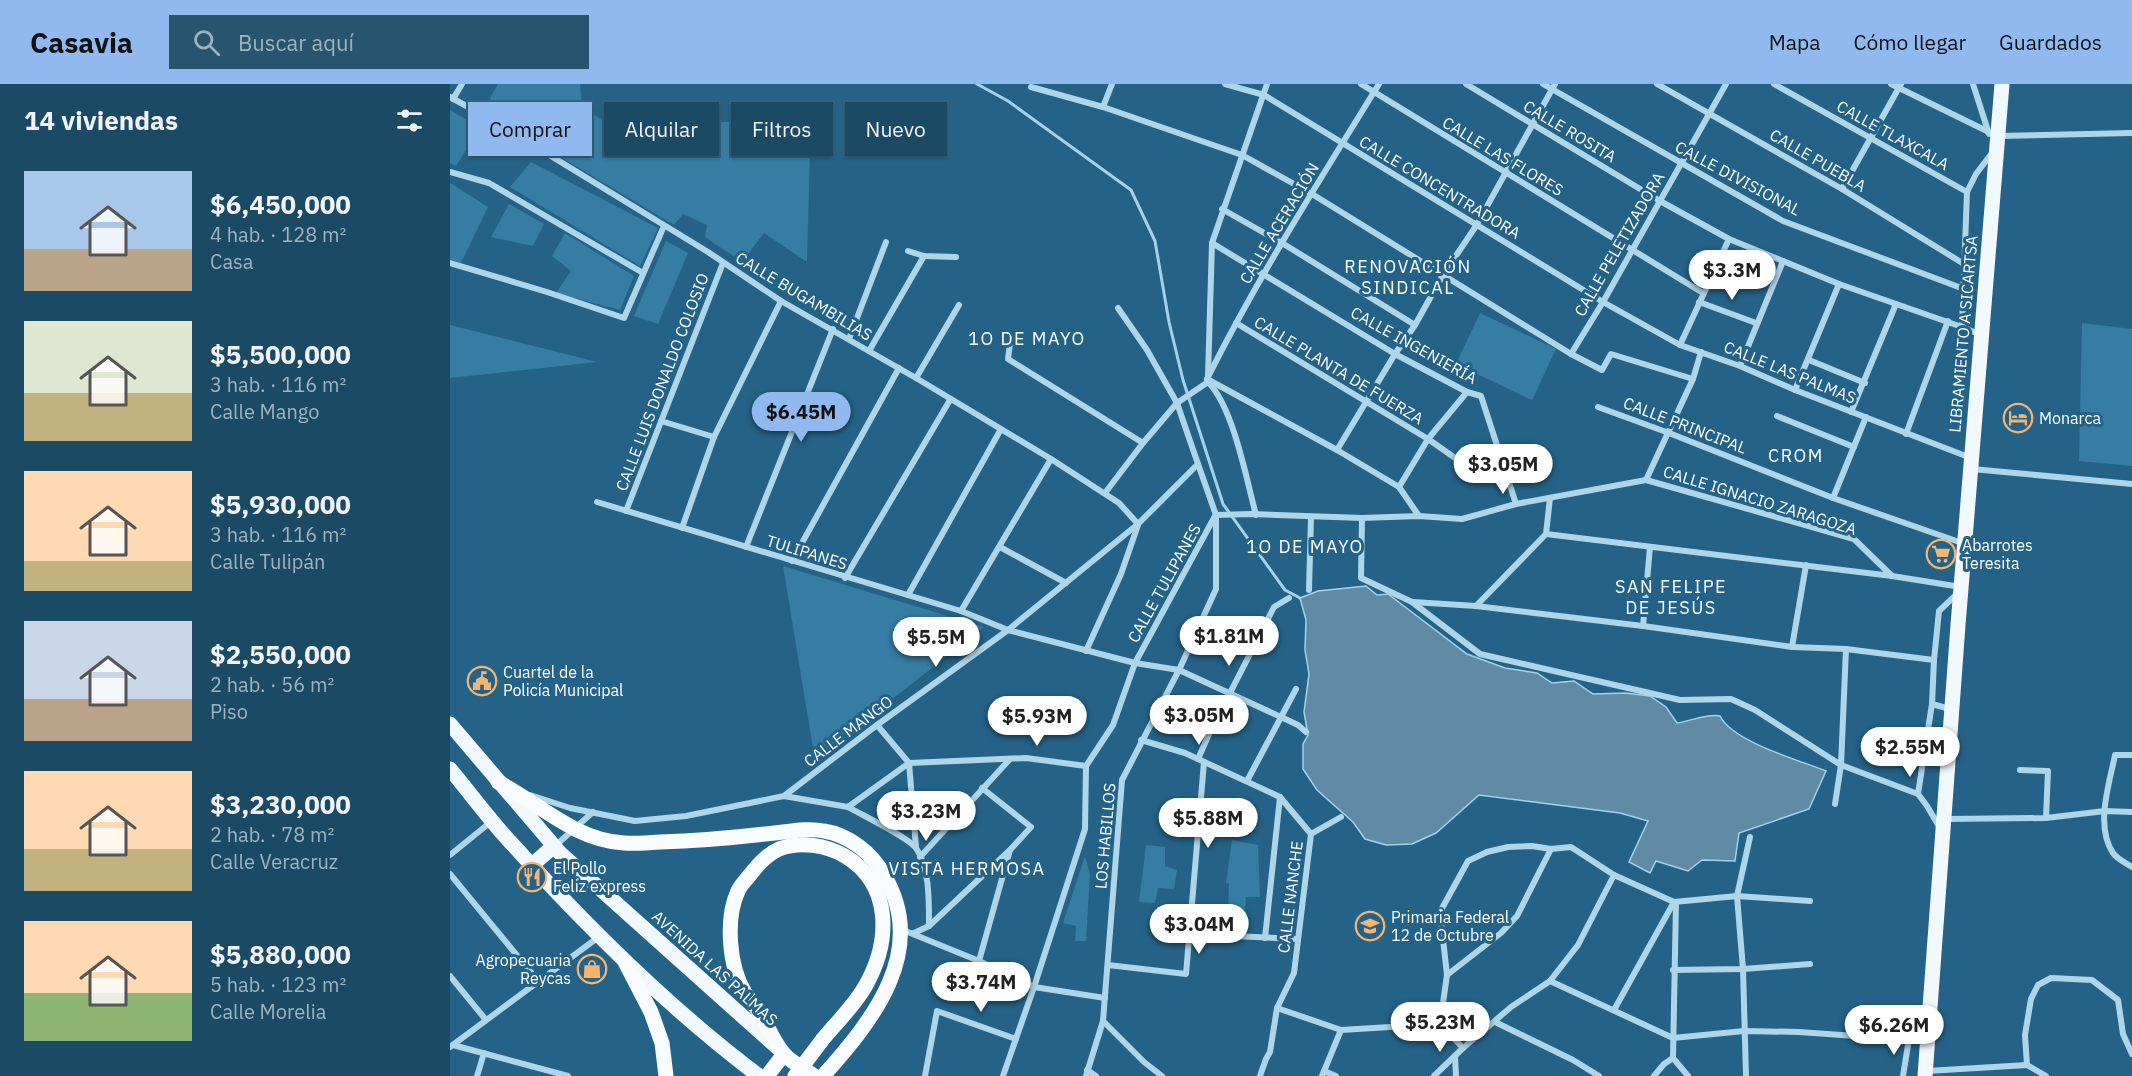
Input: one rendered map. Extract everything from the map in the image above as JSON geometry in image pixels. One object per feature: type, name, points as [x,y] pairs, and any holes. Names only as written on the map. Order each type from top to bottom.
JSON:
[{"type":"highway","points":[[504,785],[542,811],[582,833],[622,843],[699,841],[823,830],[851,841],[872,858],[894,894],[908,931],[897,967],[882,999],[842,1055],[823,1076]]},
{"type":"highway","points":[[767,1076],[784,1054],[758,1009],[744,992],[734,964],[730,933],[732,913],[738,891],[760,862],[778,850],[793,846],[821,846],[848,858],[874,886],[881,903],[884,921],[877,961],[865,987],[795,1076]]},
{"type":"highway","points":[[624,960],[651,1012],[662,1043],[666,1076]]},
{"type":"highway","name":"AVENIDA LAS PALMAS","points":[[784,1054],[814,1076]]},
{"type":"main road","name":"LIBRAMIENTO A SICARTSA","points":[[1926,1073],[1994,139],[2002,84]]},
{"type":"main road","name":"AVENIDA LAS PALMAS","points":[[450,724],[554,846],[784,1054]]},
{"type":"main road","points":[[450,750],[463,740]]},
{"type":"main road","points":[[450,769],[532,866],[624,960],[729,1054],[759,1076]]},
{"type":"main road","points":[[532,866],[554,846]]},
{"type":"street","points":[[452,98],[462,84]]},
{"type":"street","points":[[1103,107],[1112,84]]},
{"type":"street","name":"CALLE CONCENTRADORA","points":[[1225,84],[1264,95],[1603,302]]},
{"type":"street","points":[[1253,514],[1234,434],[1218,393],[1208,381],[1212,243],[1267,84]]},
{"type":"street","name":"CALLE LAS FLORES","points":[[1361,84],[1702,293]]},
{"type":"street","name":"CALLE ACERACIÓN","points":[[1105,493],[1143,443],[1177,404],[1208,381],[1236,323],[1264,273],[1379,84]]},
{"type":"street","name":"CALLE ROSITA","points":[[1466,84],[1660,201],[1729,239],[1839,284],[1948,321],[1981,335]]},
{"type":"street","name":"CALLE DIVISIONAL","points":[[1543,84],[1554,87],[1784,221],[1964,289]]},
{"type":"street","name":"CALLE PUEBLA","points":[[1657,84],[1842,189],[1964,264]]},
{"type":"street","name":"CALLE PELETIZADORA","points":[[1571,354],[1603,302],[1726,84]]},
{"type":"street","name":"CALLE TLAXCALA","points":[[1774,84],[1966,192]]},
{"type":"street","points":[[1891,84],[1900,86],[1994,139],[2132,133]]},
{"type":"street","points":[[1962,327],[1966,192],[1994,139],[1973,84]]},
{"type":"street","points":[[1842,189],[1900,86]]},
{"type":"street","points":[[1031,87],[1103,107],[1242,155],[1312,194],[1571,354],[1602,370],[1611,354],[1693,379]]},
{"type":"street","points":[[1337,450],[1415,325],[1443,275],[1476,226],[1554,87]]},
{"type":"street","name":"CALLE BUGAMBILIAS","points":[[452,98],[497,123],[664,226],[781,301],[833,329],[1052,459],[1105,493],[1126,509],[1138,524]]},
{"type":"street","points":[[450,172],[489,183],[643,273]]},
{"type":"street","points":[[1222,209],[1415,325]]},
{"type":"street","points":[[450,263],[624,318],[664,226]]},
{"type":"street","points":[[1680,345],[1702,293],[1729,239]]},
{"type":"street","points":[[849,339],[886,242]]},
{"type":"street","name":"CALLE INGENIERÍA","points":[[1212,243],[1395,354],[1467,393],[1481,396],[1516,504]]},
{"type":"street","points":[[908,250],[924,256],[956,257]]},
{"type":"street","points":[[869,351],[924,256]]},
{"type":"street","points":[[1740,366],[1783,261]]},
{"type":"street","name":"CALLE LUIS DONALDO COLOSIO","points":[[626,511],[723,263]]},
{"type":"street","points":[[1795,390],[1839,284]]},
{"type":"street","points":[[682,528],[714,437],[781,301]]},
{"type":"street","name":"CALLE LAS PALMAS","points":[[1603,302],[1680,345],[1740,366],[1866,417],[1971,464],[2132,484]]},
{"type":"street","points":[[1699,302],[1756,323]]},
{"type":"street","points":[[1851,412],[1896,304]]},
{"type":"street","points":[[916,378],[959,305]]},
{"type":"street","name":"LOS HABILLOS","points":[[1087,1073],[1102,1021],[1105,998],[1122,780],[1179,670],[1216,589],[1219,515],[1177,404],[1147,350],[1118,308]]},
{"type":"street","points":[[1906,434],[1948,321]]},
{"type":"street","name":"CALLE PLANTA DE FUERZA","points":[[1236,323],[1428,439],[1458,460]]},
{"type":"street","points":[[746,547],[833,329]]},
{"type":"street","points":[[1011,335],[1008,359],[1143,443]]},
{"type":"street","points":[[1646,480],[1693,379],[1701,352]]},
{"type":"street","points":[[1809,360],[1864,383]]},
{"type":"street","points":[[792,561],[899,368]]},
{"type":"street","points":[[1208,381],[1337,450],[1399,487],[1419,516]]},
{"type":"street","points":[[1399,487],[1428,439],[1467,393]]},
{"type":"street","points":[[845,578],[950,400]]},
{"type":"street","name":"CALLE PRINCIPAL","points":[[1598,407],[1669,432],[1833,498],[1965,544]]},
{"type":"street","points":[[1777,416],[1854,447]]},
{"type":"street","points":[[1833,498],[1866,417]]},
{"type":"street","points":[[661,421],[714,437]]},
{"type":"street","points":[[908,595],[1001,429]]},
{"type":"street","points":[[961,611],[1052,459]]},
{"type":"street","name":"CALLE MANGO","points":[[504,785],[570,808],[635,821],[686,816],[784,796],[1008,630],[1138,524],[1198,464]]},
{"type":"street","name":"CALLE IGNACIO ZARAGOZA","points":[[1219,515],[1362,518],[1419,516],[1462,519],[1516,504],[1646,480],[1854,539],[1892,576]]},
{"type":"street","points":[[1476,606],[1546,534],[1550,498]]},
{"type":"street","name":"TULIPANES","points":[[597,502],[961,611],[1008,630]]},
{"type":"street","name":"CALLE TULIPANES","points":[[1135,663],[1219,515]]},
{"type":"street","points":[[1309,590],[1311,517]]},
{"type":"street","points":[[1362,518],[1361,578],[1412,602],[1480,654],[1680,700],[1731,699],[1755,710],[1841,765],[1918,794],[1944,826],[2105,811],[2132,812]]},
{"type":"street","points":[[1086,651],[1121,574],[1138,524]]},
{"type":"street","points":[[1546,534],[1892,576],[1962,588]]},
{"type":"street","points":[[1000,547],[1066,583]]},
{"type":"street","points":[[1643,626],[1650,547]]},
{"type":"street","points":[[1791,647],[1806,565]]},
{"type":"street","points":[[1918,794],[1932,704],[1939,611],[1962,588]]},
{"type":"street","points":[[1108,965],[1186,974],[1201,760],[1230,693],[1274,607],[1289,598]]},
{"type":"street","points":[[1412,602],[1476,606],[1791,647],[1846,649],[1934,660]]},
{"type":"street","name":"CALLE TULIPANES","points":[[1008,630],[1135,663],[1179,670],[1298,725],[1306,732]]},
{"type":"street","points":[[1835,804],[1841,765],[1846,649]]},
{"type":"street","points":[[1003,1076],[1035,987],[1085,829],[1086,766],[1113,724],[1135,663]]},
{"type":"street","points":[[1247,781],[1296,689]]},
{"type":"street","points":[[1932,704],[1953,709]]},
{"type":"street","points":[[877,725],[909,763],[916,847],[928,885],[929,926]]},
{"type":"street","name":"CALLE NANCHE","points":[[1141,740],[1185,753],[1280,797],[1311,834],[1294,974],[1277,1008],[1270,1052],[1260,1076]]},
{"type":"street","points":[[2132,754],[2115,755],[2105,811],[2105,839],[2114,856],[2132,867]]},
{"type":"street","points":[[920,857],[1010,758]]},
{"type":"street","points":[[848,807],[909,763],[1026,758],[1086,766]]},
{"type":"street","points":[[2019,770],[2048,771],[2046,818]]},
{"type":"street","points":[[908,931],[929,926],[1010,850],[1031,827],[982,788]]},
{"type":"street","points":[[784,796],[848,807],[916,847]]},
{"type":"street","points":[[1265,938],[1280,797]]},
{"type":"street","points":[[554,846],[576,830],[593,812]]},
{"type":"street","points":[[1311,834],[1341,817]]},
{"type":"street","points":[[450,855],[493,821]]},
{"type":"street","points":[[1746,1076],[1743,969],[1737,896],[1750,837]]},
{"type":"street","points":[[1440,1024],[1447,975],[1440,912],[1468,861],[1488,852],[1508,847],[1532,846],[1551,849],[1571,847],[1614,875],[1675,902],[1737,896],[1810,901]]},
{"type":"street","points":[[1447,975],[1502,933],[1517,916],[1551,849]]},
{"type":"street","points":[[979,961],[1010,850]]},
{"type":"street","points":[[450,874],[538,981]]},
{"type":"street","points":[[1434,1076],[1463,1047],[1511,1007],[1550,981],[1578,945],[1614,875]]},
{"type":"street","points":[[1675,902],[1673,1058],[1688,1076]]},
{"type":"street","points":[[1614,1010],[1675,902]]},
{"type":"street","points":[[908,931],[1035,987],[1105,998]]},
{"type":"street","points":[[1188,934],[1299,939]]},
{"type":"street","points":[[451,1046],[600,936]]},
{"type":"street","points":[[1673,970],[1743,969],[1810,964]]},
{"type":"street","points":[[450,976],[486,1020]]},
{"type":"street","points":[[2027,1065],[2025,1035],[2031,999],[2038,985],[2051,978],[2092,980],[2118,1000],[2123,1034],[2132,1054]]},
{"type":"street","points":[[1550,981],[1673,1038],[1744,1031],[1798,1032],[1927,1041]]},
{"type":"street","points":[[1277,1008],[1341,1030],[1440,1024],[1463,1047]]},
{"type":"street","points":[[925,1076],[937,1011],[1016,1039]]},
{"type":"street","points":[[1102,1021],[1161,1076]]},
{"type":"street","points":[[1495,1022],[1573,1060],[1599,1076]]},
{"type":"street","points":[[1336,1076],[1323,1073],[1341,1030]]},
{"type":"street","points":[[1903,1076],[1909,1040]]},
{"type":"street","points":[[451,1046],[568,1076]]},
{"type":"street","points":[[477,1076],[484,1053]]},
{"type":"street","points":[[1455,1056],[1456,1076]]},
{"type":"street","points":[[1654,1076],[1664,1064],[1673,1058]]},
{"type":"street","points":[[1926,1073],[2027,1065],[2046,1076]]},
{"type":"street","points":[[1087,1073],[1096,1076]]},
{"type":"shaded area","points":[[498,84],[580,84],[582,102],[491,102],[490,98]]},
{"type":"shaded area","points":[[450,110],[468,121],[468,147],[456,166],[450,163]]},
{"type":"shaded area","points":[[592,113],[604,122],[604,156],[719,156],[719,122],[731,121],[731,156],[810,156],[807,262],[764,233],[742,262],[705,237],[707,225],[683,214],[674,225],[559,156],[592,156]]},
{"type":"shaded area","points":[[531,162],[658,228],[640,266],[510,187]]},
{"type":"shaded area","points":[[450,183],[488,207],[461,263],[450,260]]},
{"type":"shaded area","points":[[509,204],[544,224],[533,246],[491,237]]},
{"type":"shaded area","points":[[565,233],[634,276],[620,310],[556,293],[571,271],[552,256]]},
{"type":"shaded area","points":[[666,241],[688,253],[658,324],[634,316]]},
{"type":"shaded area","points":[[1480,313],[1556,349],[1532,400],[1456,364]]},
{"type":"shaded area","points":[[2082,323],[2132,329],[2132,466],[2079,461]]},
{"type":"shaded area","points":[[450,325],[597,362],[450,378]]},
{"type":"shaded area","points":[[783,566],[984,627],[815,760]]},
{"type":"shaded area","points":[[1366,586],[1377,595],[1388,594],[1467,654],[1505,668],[1537,673],[1552,683],[1574,681],[1593,694],[1626,693],[1650,696],[1666,707],[1677,723],[1705,716],[1720,716],[1738,734],[1752,742],[1826,771],[1809,809],[1739,833],[1735,861],[1702,860],[1688,871],[1656,861],[1650,873],[1629,862],[1648,821],[1620,813],[1479,795],[1436,833],[1412,844],[1386,845],[1365,839],[1353,822],[1317,790],[1303,769],[1303,744],[1308,735],[1304,712],[1309,674],[1305,650],[1306,620],[1300,598],[1318,591]]},
{"type":"shaded area","points":[[1232,840],[1258,845],[1260,897],[1246,897],[1245,912],[1228,912],[1229,884],[1226,883]]},
{"type":"shaded area","points":[[1146,845],[1165,847],[1165,866],[1177,870],[1174,889],[1158,888],[1155,903],[1139,902]]},
{"type":"shaded area","points":[[1085,856],[1090,874],[1086,941],[1075,941],[1076,926],[1063,923]]},
{"type":"waterway","points":[[977,84],[1008,101],[1131,190],[1155,241],[1169,322],[1183,380],[1223,504],[1285,590],[1300,598]]},
{"type":"place","name":"Monarca","points":[[2018,418]]},
{"type":"place","name":"Abarrotes Teresita","points":[[1941,554]]},
{"type":"place","name":"Cuartel de la Policía Municipal","points":[[482,681]]},
{"type":"place","name":"El Pollo Feliz express","points":[[532,877]]},
{"type":"place","name":"Primaria Federal 12 de Octubre","points":[[1370,926]]},
{"type":"place","name":"Agropecuaria Reycas","points":[[592,969]]},
{"type":"district","name":"RENOVACIÓN SINDICAL","points":[[1408,276]]},
{"type":"district","name":"1O DE MAYO","points":[[1027,338]]},
{"type":"district","name":"CROM","points":[[1796,455]]},
{"type":"district","name":"1O DE MAYO","points":[[1305,546]]},
{"type":"district","name":"SAN FELIPE DE JESÚS","points":[[1671,596]]},
{"type":"district","name":"VISTA HERMOSA","points":[[967,868]]}]
